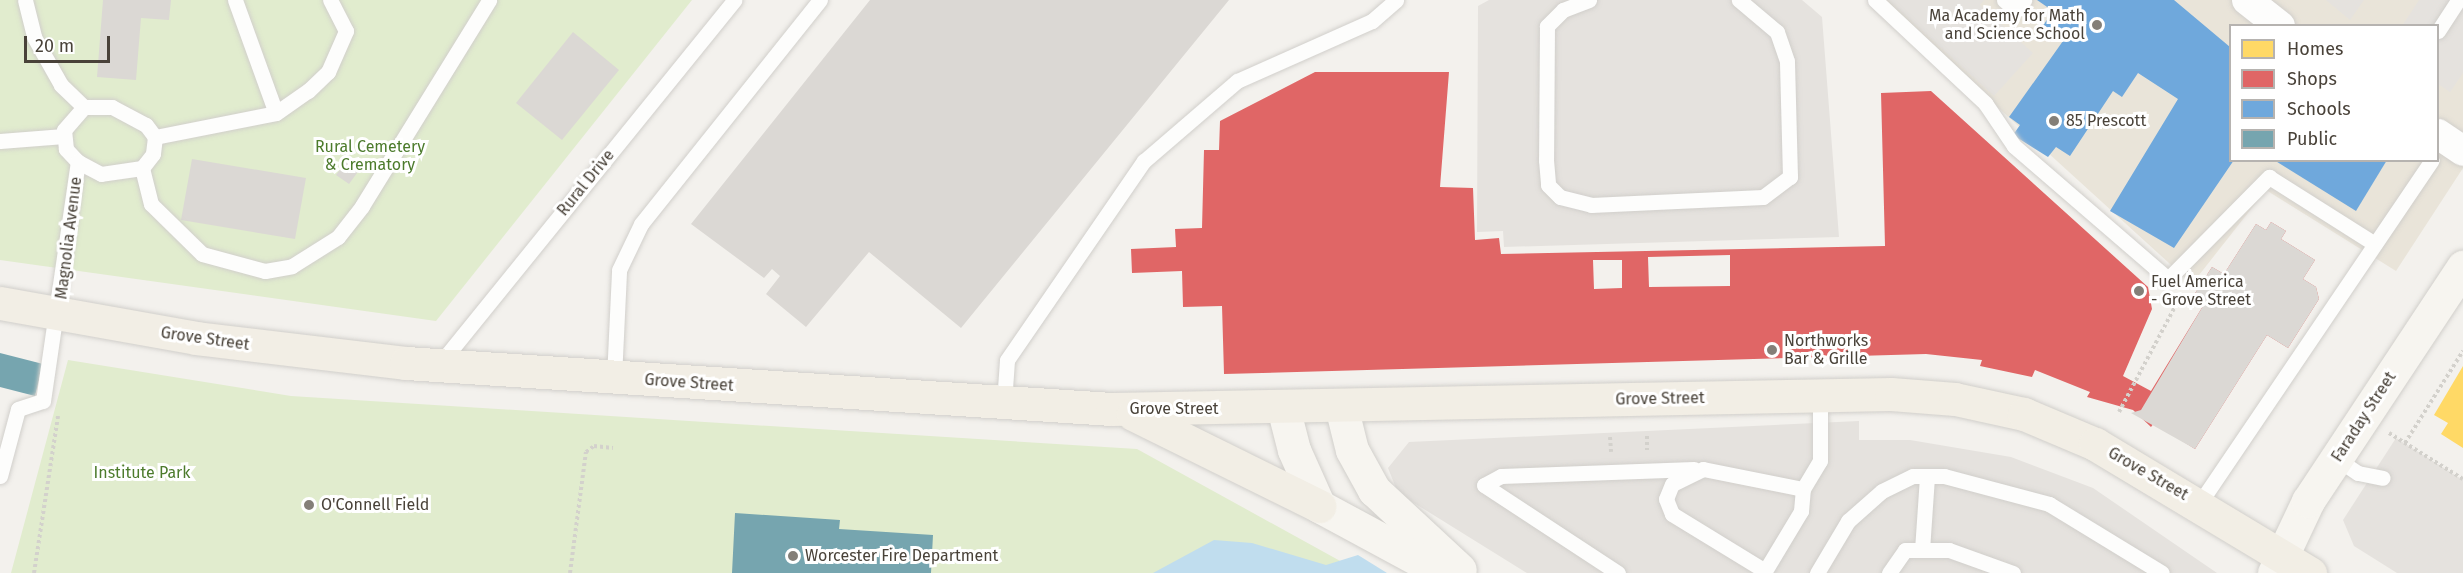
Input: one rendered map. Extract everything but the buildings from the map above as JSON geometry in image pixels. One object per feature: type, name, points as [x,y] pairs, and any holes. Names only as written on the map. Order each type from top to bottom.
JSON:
[{"type":"main road","name":"Faraday Street","points":[[2278,564],[2337,459],[2463,267]]},
{"type":"main road","name":"Grove Street","points":[[0,303],[196,338],[438,366],[1123,409],[1891,394],[1986,403],[2096,444],[2199,504],[2278,564],[2310,573]]},
{"type":"main road","points":[[1341,406],[1352,450],[1374,490],[1463,573]]},
{"type":"main road","points":[[1283,407],[1294,450],[1319,506]]},
{"type":"main road","points":[[1123,409],[1319,506],[1443,573]]},
{"type":"street","points":[[2247,0],[2277,24]]},
{"type":"lane","points":[[25,0],[34,37],[61,85],[84,107],[128,112],[155,137]]},
{"type":"lane","points":[[235,0],[276,113]]},
{"type":"lane","points":[[155,137],[276,113],[328,72],[346,31],[330,0]]},
{"type":"lane","points":[[142,168],[151,204],[202,254],[265,271],[292,266],[338,237],[362,206],[489,0]]},
{"type":"lane","name":"Rural Drive","points":[[438,366],[734,0]]},
{"type":"lane","points":[[614,378],[619,270],[641,224],[820,0]]},
{"type":"lane","points":[[1004,403],[1007,360],[1144,161],[1237,81],[1372,21],[1396,0]]},
{"type":"lane","points":[[1589,0],[1563,10],[1547,26],[1546,160],[1548,185],[1560,197],[1591,205],[1764,197],[1790,177],[1786,61],[1777,32],[1739,0]]},
{"type":"lane","points":[[1875,0],[1985,103],[2014,146],[2168,279],[2269,177],[2375,244]]},
{"type":"lane","points":[[2004,0],[2013,8],[2024,0]]},
{"type":"lane","points":[[2439,29],[2458,0]]},
{"type":"lane","points":[[64,136],[84,107]]},
{"type":"lane","points":[[0,141],[64,136]]},
{"type":"lane","points":[[64,136],[78,162],[101,174],[142,168],[153,154],[155,137]]},
{"type":"lane","name":"Magnolia Avenue","points":[[0,476],[18,409],[43,401],[60,314],[78,162]]},
{"type":"lane","points":[[2199,504],[2432,162]]},
{"type":"lane","points":[[1703,469],[1672,484],[1666,499],[1672,514],[1765,571],[1801,511],[1803,489],[1820,461],[1820,395]]},
{"type":"lane","points":[[2337,459],[2358,473],[2383,478]]},
{"type":"lane","points":[[1618,573],[1484,485],[1501,476],[1703,469],[1803,489]]},
{"type":"lane","points":[[1817,573],[1848,521],[1882,491],[1913,476],[1995,486],[2049,504],[2162,573]]},
{"type":"lane","points":[[1922,550],[1927,476]]},
{"type":"lane","points":[[1889,573],[1905,550],[1949,550],[2013,573]]},
{"type":"path","points":[[2119,412],[2176,305],[2168,279]]},
{"type":"path","points":[[2405,443],[2463,351]]},
{"type":"path","points":[[34,573],[59,404]]},
{"type":"path","points":[[2386,431],[2463,479]]},
{"type":"path","points":[[570,573],[586,452],[594,446],[613,448]]},
{"type":"shaded area","points":[[1489,0],[1802,0],[1822,17],[1839,237],[1504,247],[1503,231],[1477,232],[1478,6]]},
{"type":"shaded area","points":[[1880,0],[2463,0],[2463,168],[2396,271],[2266,190],[2192,284]]},
{"type":"shaded area","points":[[1888,0],[1984,0],[1980,5],[2033,53],[1994,96]]},
{"type":"shaded area","points":[[2326,0],[2364,0],[2350,20]]},
{"type":"shaded area","points":[[2419,0],[2463,0],[2463,73],[2450,92],[2439,85],[2439,24],[2403,24]]},
{"type":"shaded area","points":[[1859,421],[1859,440],[1910,440],[2011,457],[2093,488],[2217,573],[1527,573],[1398,493],[1388,468],[1409,442]]},
{"type":"shaded area","points":[[2396,438],[2463,480],[2463,573],[2397,573],[2354,546],[2343,520]]},
{"type":"green space","name":"Rural Cemetery & Crematory","points":[[0,0],[692,0],[436,321],[0,260]]},
{"type":"green space","name":"Institute Park","points":[[68,360],[291,396],[1137,449],[1362,573],[11,573]]},
{"type":"water","points":[[1214,540],[1252,543],[1326,565],[1358,555],[1387,573],[1153,573]]},
{"type":"place","name":"Ma Academy for Math and Science School","points":[[2097,25]]},
{"type":"place","name":"85 Prescott","points":[[2054,121]]},
{"type":"place","name":"Fuel America - Grove Street","points":[[2139,291]]},
{"type":"place","name":"Northworks Bar & Grille","points":[[1772,350]]},
{"type":"place","name":"O'Connell Field","points":[[309,505]]},
{"type":"place","name":"Worcester Fire Department","points":[[793,556]]}]
